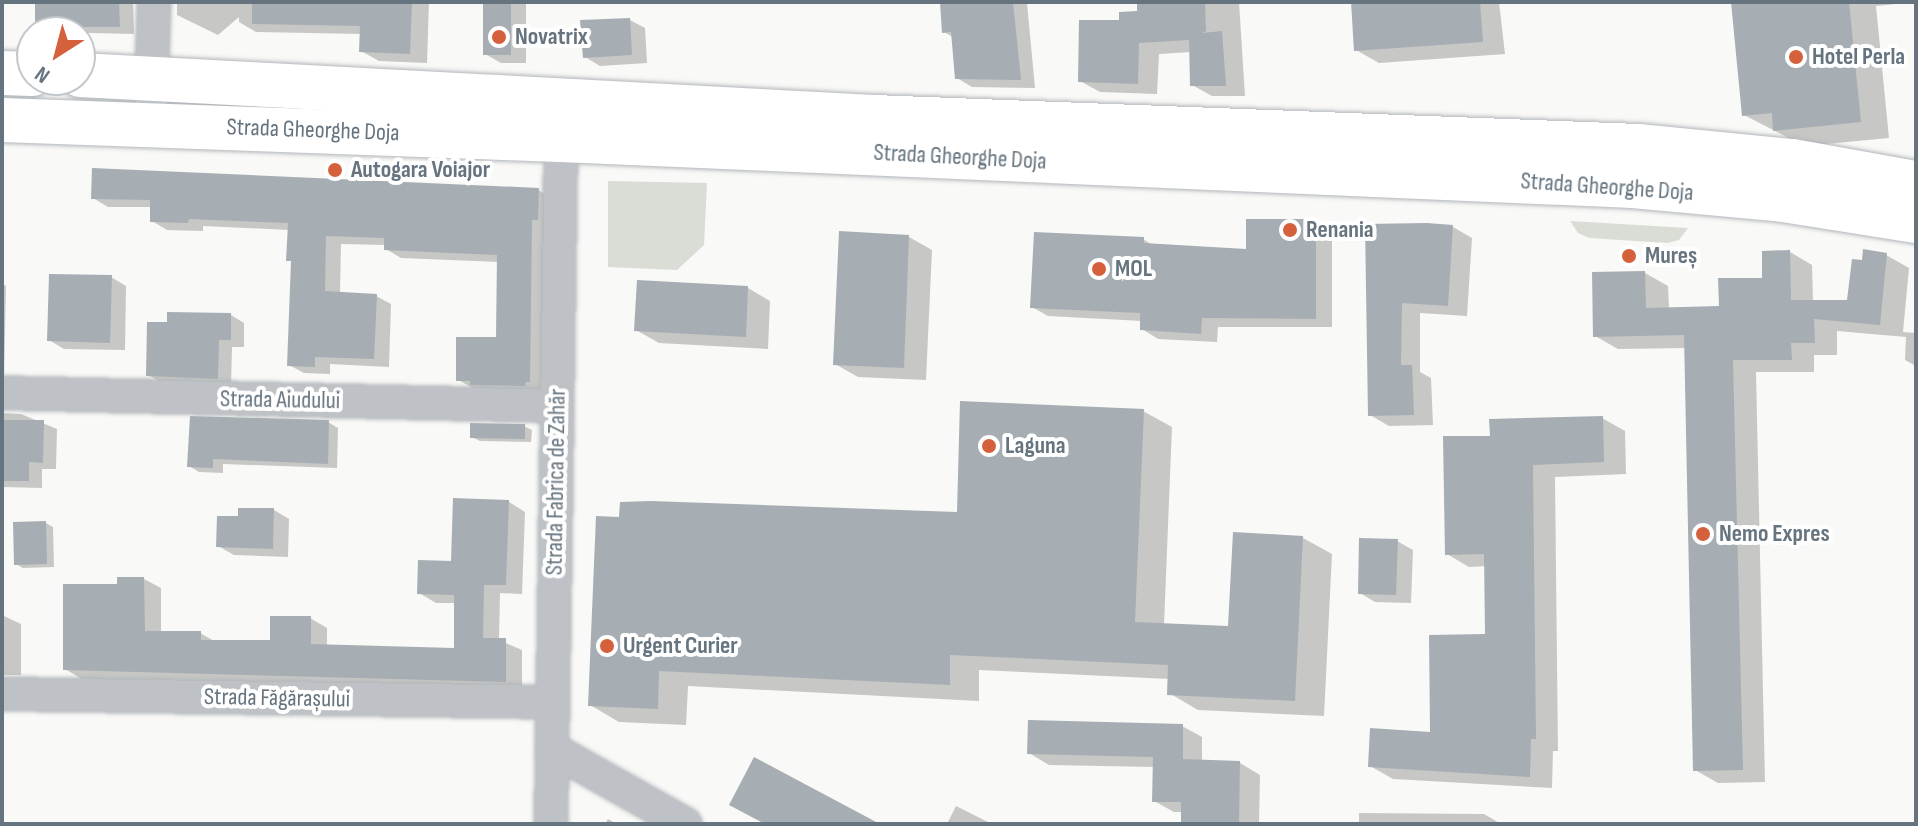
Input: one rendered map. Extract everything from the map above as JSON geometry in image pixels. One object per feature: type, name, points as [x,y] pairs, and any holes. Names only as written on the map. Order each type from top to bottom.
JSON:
[{"type":"main road","name":"Strada Gheorghe Doja","points":[[96,76],[873,117],[1638,146],[1792,161],[1916,183]]},
{"type":"main road","name":"Strada Gheorghe Doja","points":[[2,120],[561,140],[1633,186],[1783,200],[1916,221]]},
{"type":"street","points":[[150,124],[154,2]]},
{"type":"street","name":"Strada Fabrica de Zahăr","points":[[551,824],[561,140]]},
{"type":"street","name":"Strada Aiudului","points":[[2,393],[557,406]]},
{"type":"street","name":"Strada Făgărașului","points":[[2,694],[553,702]]},
{"type":"street","points":[[552,749],[685,824]]},
{"type":"shaded area","points":[[608,181],[707,183],[704,245],[677,270],[608,267]]},
{"type":"shaded area","points":[[1570,221],[1688,228],[1679,240],[1668,243],[1589,238],[1578,233]]},
{"type":"building","points":[[35,2],[119,2],[120,27],[96,27],[96,16],[35,16]]},
{"type":"building","points":[[252,2],[412,2],[410,54],[359,52],[360,26],[252,24]]},
{"type":"building","points":[[483,2],[511,2],[511,55],[483,55]]},
{"type":"building","points":[[940,2],[1013,2],[1021,80],[955,79],[951,32],[942,33]]},
{"type":"building","points":[[1137,2],[1205,2],[1206,31],[1202,33],[1222,31],[1226,86],[1190,86],[1189,40],[1139,43],[1138,84],[1078,82],[1079,20],[1119,20],[1119,12],[1137,11]]},
{"type":"building","points":[[1351,2],[1480,2],[1483,42],[1354,51]]},
{"type":"building","name":"Hotel Perla","points":[[1731,2],[1849,2],[1861,122],[1773,131],[1772,113],[1742,116]]},
{"type":"building","points":[[630,18],[632,55],[583,58],[580,20]]},
{"type":"building","points":[[92,168],[539,188],[538,220],[532,220],[530,382],[526,382],[525,386],[470,385],[470,381],[456,381],[456,337],[496,337],[497,255],[384,250],[384,238],[326,236],[325,291],[377,294],[374,359],[315,357],[315,367],[287,366],[291,261],[286,261],[288,223],[189,219],[188,223],[150,222],[150,200],[91,199]]},
{"type":"building","points":[[1246,219],[1316,219],[1316,319],[1202,318],[1201,334],[1140,330],[1140,313],[1030,308],[1034,232],[1144,237],[1144,243],[1246,249]]},
{"type":"building","points":[[1365,224],[1453,225],[1448,306],[1402,303],[1401,365],[1412,365],[1414,415],[1368,416]]},
{"type":"building","points":[[839,231],[909,235],[904,368],[833,365]]},
{"type":"building","points":[[1863,249],[1887,253],[1880,325],[1814,319],[1815,343],[1791,343],[1792,360],[1733,360],[1743,770],[1693,771],[1684,335],[1593,337],[1592,272],[1645,271],[1646,308],[1719,306],[1718,278],[1762,278],[1762,251],[1790,250],[1791,300],[1847,300],[1852,259],[1862,260]]},
{"type":"building","points":[[49,274],[112,275],[110,343],[47,341]]},
{"type":"building","points":[[637,280],[748,286],[746,337],[634,331]]},
{"type":"building","points":[[167,312],[231,313],[231,340],[219,340],[218,379],[146,376],[147,322],[167,322]]},
{"type":"building","points":[[960,401],[1144,409],[1135,622],[1228,626],[1233,532],[1303,536],[1295,701],[1167,695],[1168,665],[950,655],[950,685],[659,671],[658,709],[588,706],[596,516],[619,517],[620,502],[651,501],[957,512]]},
{"type":"building","points":[[190,416],[329,420],[328,464],[213,459],[213,468],[187,467]]},
{"type":"building","points":[[1603,416],[1604,462],[1533,465],[1536,739],[1531,739],[1530,777],[1368,767],[1370,728],[1430,732],[1429,635],[1485,634],[1484,554],[1445,555],[1443,436],[1490,436],[1489,419]]},
{"type":"building","points":[[2,420],[44,420],[43,463],[29,462],[29,481],[2,481]]},
{"type":"building","points":[[470,423],[525,424],[525,439],[470,438]]},
{"type":"building","points":[[453,498],[509,500],[506,585],[484,585],[483,638],[506,638],[506,682],[63,670],[63,584],[117,584],[117,577],[144,577],[145,631],[201,631],[201,640],[270,640],[270,616],[311,616],[311,644],[454,648],[454,595],[417,594],[418,560],[451,561]]},
{"type":"building","points":[[238,508],[274,508],[273,549],[216,547],[217,516],[238,516]]},
{"type":"building","points":[[46,521],[47,564],[14,565],[13,522]]},
{"type":"building","points":[[1359,538],[1398,539],[1396,595],[1358,594]]},
{"type":"building","points":[[1028,720],[1183,724],[1183,759],[1240,761],[1239,824],[1181,824],[1181,802],[1152,802],[1153,757],[1027,754]]},
{"type":"building","points":[[754,757],[880,824],[765,824],[729,805]]},
{"type":"place","name":"Novatrix","points":[[499,37]]},
{"type":"place","name":"Hotel Perla","points":[[1796,57]]},
{"type":"place","name":"Autogara Voiajor","points":[[335,170]]},
{"type":"place","name":"Renania","points":[[1290,230]]},
{"type":"place","name":"Mureș","points":[[1629,256]]},
{"type":"place","name":"MOL","points":[[1099,269]]},
{"type":"place","name":"Laguna","points":[[989,446]]},
{"type":"place","name":"Nemo Expres","points":[[1703,534]]},
{"type":"place","name":"Urgent Curier","points":[[607,646]]}]
